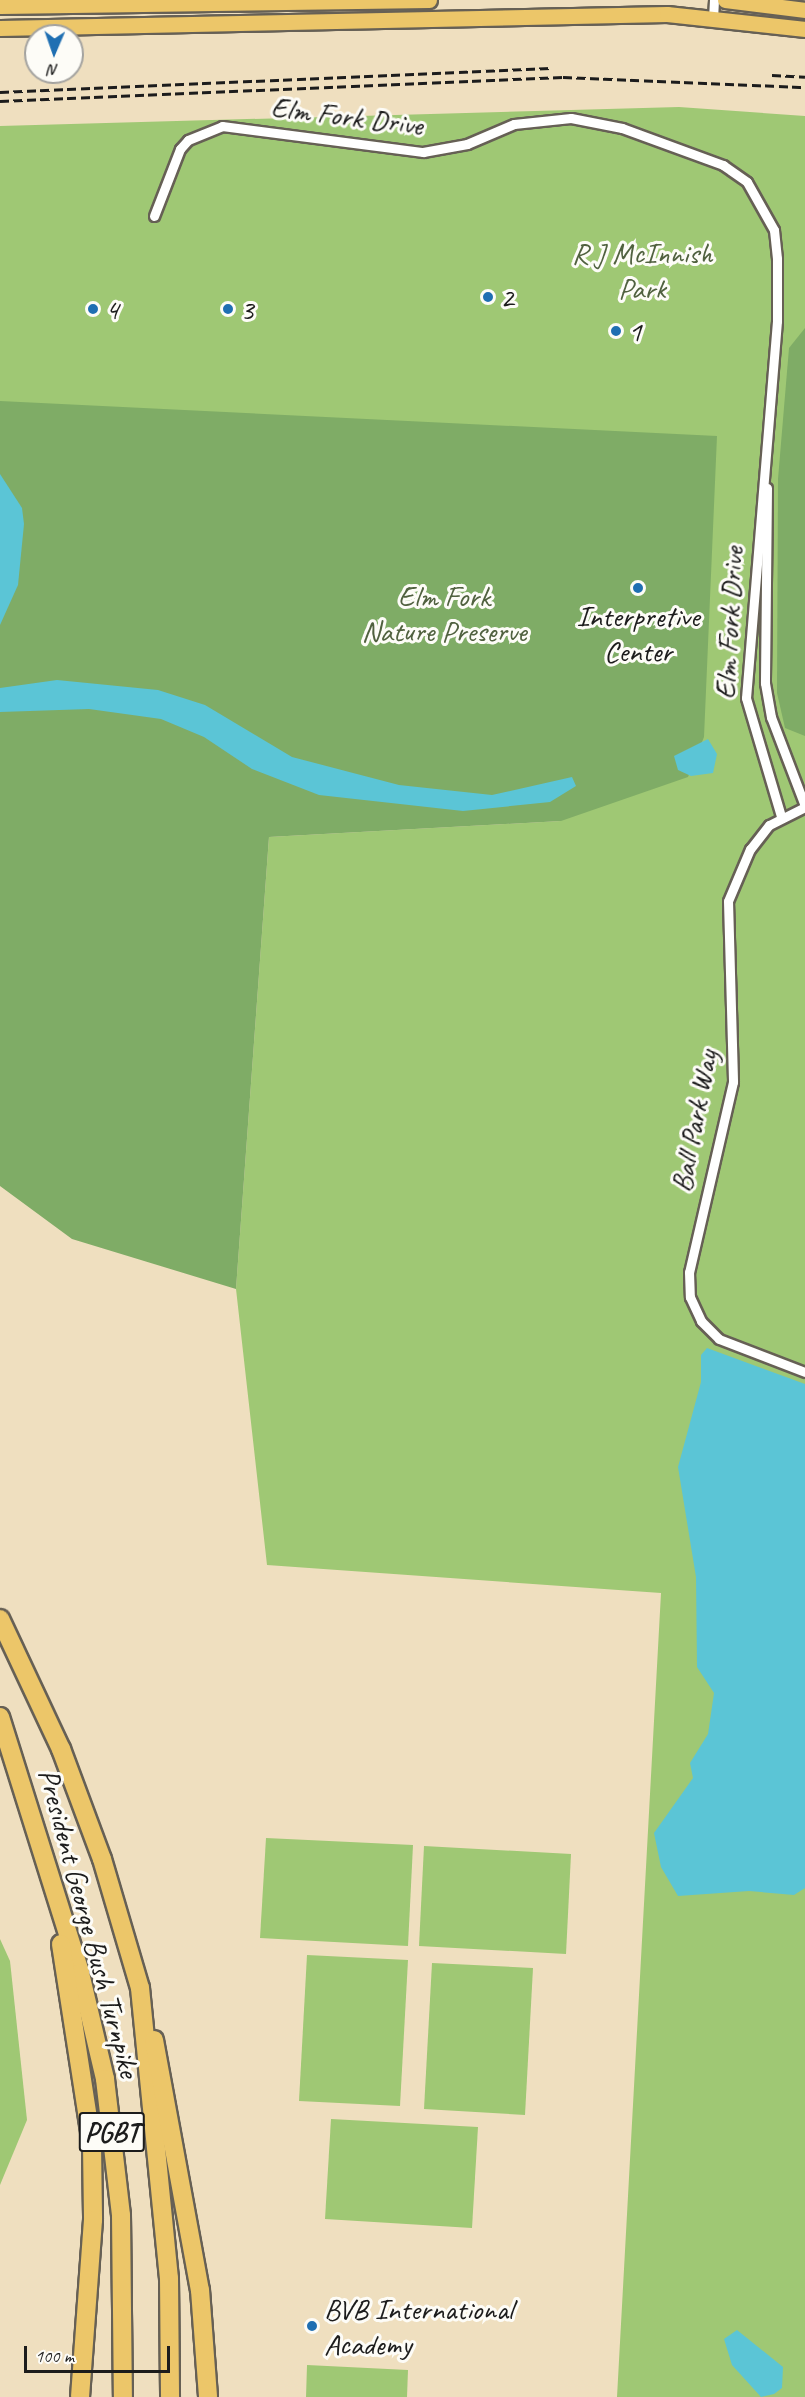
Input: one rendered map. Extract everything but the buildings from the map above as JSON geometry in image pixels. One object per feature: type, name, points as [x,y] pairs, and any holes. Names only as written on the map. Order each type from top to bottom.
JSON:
[{"type":"highway","name":"President George Bush Turnpike","points":[[0,1619],[29,1672],[90,1826],[140,1988],[169,2278],[170,2397]]},
{"type":"highway","name":"President George Bush Turnpike","points":[[0,1717],[50,1874],[105,2079],[121,2215],[123,2397]]},
{"type":"highway","points":[[50,1874],[92,2145],[93,2220],[80,2397]]},
{"type":"highway","points":[[140,1988],[163,2072],[200,2290],[208,2397]]},
{"type":"main road","points":[[0,6],[164,1],[429,0]]},
{"type":"main road","points":[[725,0],[805,10]]},
{"type":"main road","points":[[0,28],[656,14],[805,29]]},
{"type":"street","points":[[713,19],[714,0]]},
{"type":"street","points":[[164,1],[165,24]]},
{"type":"street","name":"Elm Fork Drive","points":[[154,216],[180,149],[188,140],[222,126],[399,153],[441,150],[547,117],[622,128],[723,165],[747,182],[765,206],[777,259],[769,428],[765,683],[771,717],[805,806]]},
{"type":"street","name":"Elm Fork Drive","points":[[769,428],[746,698],[781,816]]},
{"type":"street","name":"Ball Park Way","points":[[805,806],[781,816],[750,849],[728,901],[733,1082],[689,1272],[690,1297],[701,1320],[719,1338],[805,1372]]},
{"type":"green space","name":"R J McInnish Park","points":[[679,107],[805,116],[805,2397],[617,2397],[661,1593],[267,1565],[236,1289],[269,837],[561,821],[0,685],[0,126]]},
{"type":"green space","points":[[805,328],[805,736],[785,728],[777,693],[778,479],[789,348]]},
{"type":"green space","name":"Elm Fork Nature Preserve","points":[[0,401],[717,436],[704,737],[688,777],[561,821],[269,837],[236,1289],[72,1239],[0,1186]]},
{"type":"green space","points":[[266,1838],[413,1845],[408,1946],[260,1938]]},
{"type":"green space","points":[[424,1846],[571,1854],[566,1954],[419,1946]]},
{"type":"green space","points":[[0,1939],[10,1961],[27,2120],[0,2185]]},
{"type":"green space","points":[[307,1955],[408,1960],[400,2106],[299,2101]]},
{"type":"green space","points":[[432,1963],[533,1968],[525,2115],[424,2109]]},
{"type":"green space","points":[[331,2119],[478,2127],[472,2228],[325,2219]]},
{"type":"green space","points":[[307,2365],[408,2370],[407,2397],[306,2397]]},
{"type":"water","points":[[0,474],[22,508],[24,524],[18,585],[0,625]]},
{"type":"water","points":[[57,680],[158,690],[205,705],[292,757],[399,785],[492,795],[572,777],[576,786],[550,802],[463,811],[319,795],[252,769],[204,737],[161,719],[89,709],[0,712],[0,688]]},
{"type":"water","points":[[708,739],[717,754],[713,773],[691,776],[678,770],[674,756]]},
{"type":"water","points":[[707,1348],[805,1384],[805,1888],[794,1895],[749,1891],[678,1896],[661,1867],[654,1833],[693,1778],[690,1763],[708,1734],[714,1693],[697,1667],[696,1577],[678,1467],[701,1382],[701,1355]]},
{"type":"water","points":[[737,2330],[783,2367],[782,2388],[774,2394],[761,2397],[732,2365],[724,2339]]},
{"type":"railway","points":[[0,92],[550,68]]},
{"type":"railway","points":[[772,75],[805,77]]},
{"type":"railway","points":[[0,101],[563,77],[805,87]]},
{"type":"place","name":"2","points":[[488,297]]},
{"type":"place","name":"4","points":[[93,309]]},
{"type":"place","name":"3","points":[[228,309]]},
{"type":"place","name":"1","points":[[616,331]]},
{"type":"place","name":"Interpretive Center","points":[[638,588]]},
{"type":"place","name":"BVB International Academy","points":[[312,2326]]}]
